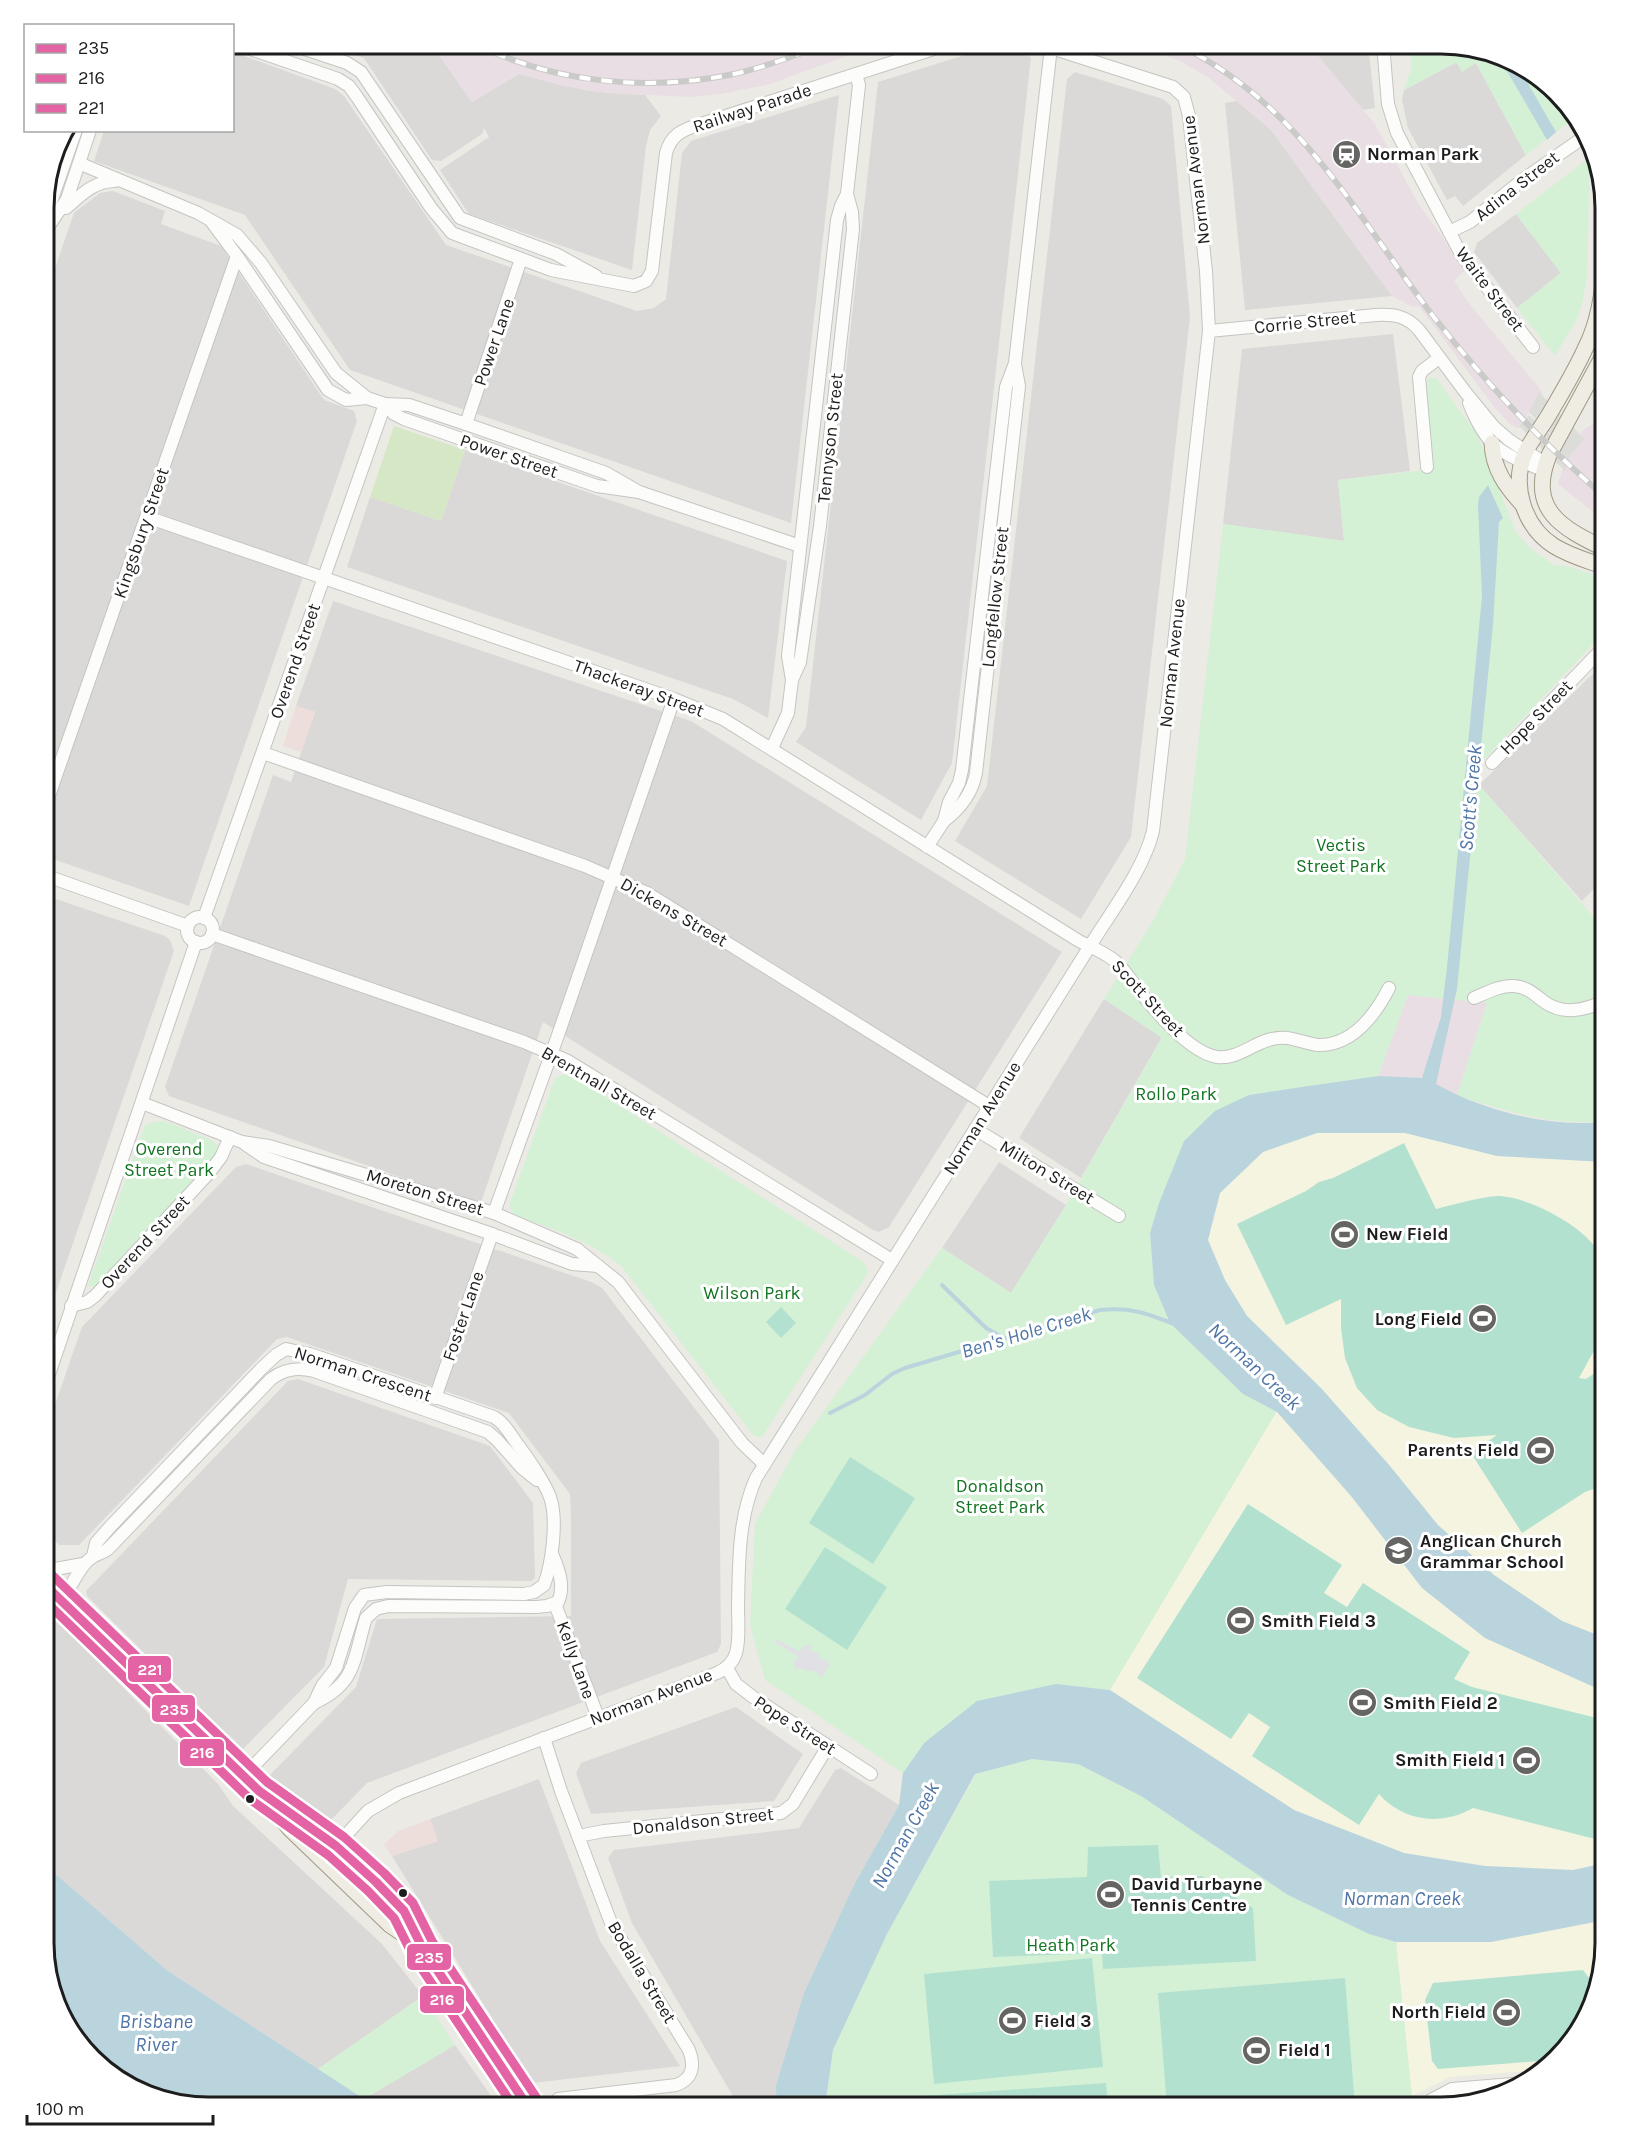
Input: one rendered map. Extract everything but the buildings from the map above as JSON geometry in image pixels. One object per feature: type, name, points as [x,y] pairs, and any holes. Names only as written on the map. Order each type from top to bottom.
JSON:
[{"type":"main road","points":[[1523,505],[1520,481],[1524,457],[1563,390],[1590,338],[1595,321]]},
{"type":"main road","points":[[1595,371],[1544,467],[1542,491],[1551,514],[1574,534],[1595,544]]},
{"type":"main road","points":[[1492,443],[1492,452],[1504,484],[1523,505],[1534,527],[1547,541],[1563,551],[1595,563]]},
{"type":"main road","points":[[54,1594],[243,1777],[336,1846],[397,1902],[409,1919],[422,1947],[521,2097]]},
{"type":"main road","points":[[259,1791],[289,1828],[390,1925],[422,1947]]},
{"type":"main road","name":"Norman Avenue","points":[[323,1860],[336,1846]]},
{"type":"street","name":"Railway Parade","points":[[266,54],[346,83],[445,226],[457,235],[560,273],[634,286],[644,283],[649,278],[655,254],[666,153],[670,142],[678,134],[698,125],[918,54]]},
{"type":"street","name":"Railway Parade","points":[[320,54],[347,63],[361,72],[460,218],[556,254],[602,280]]},
{"type":"street","name":"Longfellow Street","points":[[927,847],[944,821],[958,810],[972,789],[976,773],[1019,387],[1015,363],[1044,54]]},
{"type":"street","name":"Norman Avenue","points":[[336,1846],[360,1819],[387,1798],[727,1668],[735,1654],[737,1642],[739,1555],[743,1517],[750,1493],[764,1464],[1146,855],[1153,831],[1209,331],[1205,260],[1190,122],[1184,97],[1168,84],[1071,54]]},
{"type":"street","name":"Waite Street","points":[[1386,54],[1390,64],[1388,104],[1393,125],[1461,254],[1533,347]]},
{"type":"street","name":"Tennyson Street","points":[[771,748],[788,713],[792,680],[788,656],[837,220],[847,194],[859,85],[856,74]]},
{"type":"street","points":[[54,205],[75,132]]},
{"type":"street","points":[[54,214],[67,199],[81,164],[89,132]]},
{"type":"street","name":"Adina Street","points":[[1449,232],[1470,222],[1525,178],[1579,140]]},
{"type":"street","name":"Power Street","points":[[81,164],[208,218],[235,233],[273,279],[336,373],[367,398],[385,404],[409,405],[466,424],[606,473],[639,492]]},
{"type":"street","points":[[54,216],[95,185],[107,181],[120,182]]},
{"type":"street","name":"Tennyson Street","points":[[792,680],[800,662],[820,526],[853,229],[852,212],[847,194]]},
{"type":"street","name":"Power Street","points":[[208,218],[237,256],[328,390],[346,400],[367,398]]},
{"type":"street","name":"Kingsbury Street","points":[[54,782],[237,256]]},
{"type":"street","name":"Power Lane","points":[[466,424],[521,259]]},
{"type":"street","name":"Corrie Street","points":[[1209,331],[1376,315],[1401,316],[1415,326],[1439,358]]},
{"type":"street","points":[[1427,467],[1419,379],[1422,371],[1439,358],[1500,433],[1524,457]]},
{"type":"street","points":[[1466,393],[1478,425],[1492,443],[1505,454],[1524,457],[1544,467]]},
{"type":"street","name":"Power Street","points":[[385,404],[394,414],[404,419],[597,486],[639,492],[800,546]]},
{"type":"street","name":"Overend Street","points":[[204,918],[385,404]]},
{"type":"street","name":"Thackeray Street","points":[[147,517],[674,699],[723,719],[1089,946]]},
{"type":"street","name":"Hope Street","points":[[1492,763],[1595,656]]},
{"type":"street","points":[[494,1213],[674,699]]},
{"type":"street","name":"Dickens Street","points":[[262,753],[613,877],[648,893],[989,1106]]},
{"type":"street","points":[[54,879],[188,926]]},
{"type":"street","points":[[196,918],[204,918],[211,923],[212,934],[205,942],[196,942],[190,937],[188,926],[196,918]]},
{"type":"street","name":"Brentnall Street","points":[[212,934],[551,1053],[582,1069],[892,1260]]},
{"type":"street","name":"Overend Street","points":[[54,1358],[196,942]]},
{"type":"street","name":"Scott Street","points":[[1089,946],[1116,963],[1155,1010],[1181,1035],[1203,1051],[1216,1056],[1232,1056],[1252,1045],[1277,1038],[1317,1045],[1336,1042],[1353,1034],[1362,1026],[1379,1006],[1389,988]]},
{"type":"street","points":[[1474,998],[1512,986],[1531,991],[1545,1003],[1562,1009],[1585,1009],[1595,1004]]},
{"type":"street","name":"Moreton Street","points":[[142,1103],[236,1139],[269,1146],[494,1213],[578,1249],[618,1282],[742,1443],[764,1464]]},
{"type":"street","name":"Milton Street","points":[[975,1130],[1119,1216]]},
{"type":"street","name":"Overend Street","points":[[71,1306],[87,1302],[95,1296],[209,1173],[236,1139]]},
{"type":"street","name":"Moreton Street","points":[[236,1139],[264,1157],[492,1234],[573,1264],[599,1266]]},
{"type":"street","name":"Foster Lane","points":[[435,1398],[492,1234]]},
{"type":"street","name":"Norman Crescent","points":[[64,1604],[65,1594],[88,1560],[96,1543],[246,1385],[285,1349],[310,1354],[499,1420],[525,1454],[551,1501],[553,1556],[560,1574],[560,1598],[555,1604],[536,1607],[380,1607],[366,1618],[354,1665],[348,1677],[330,1695],[314,1703]]},
{"type":"street","name":"Norman Crescent","points":[[54,1568],[88,1560],[108,1549],[271,1379],[292,1369],[314,1371],[483,1430],[498,1440],[522,1468],[542,1485]]},
{"type":"street","name":"Norman Crescent","points":[[243,1777],[314,1703],[322,1686],[336,1668],[355,1608],[363,1595],[387,1592],[529,1594],[544,1585],[553,1556]]},
{"type":"street","name":"Kelly Lane","points":[[555,1604],[598,1717]]},
{"type":"street","name":"Pope Street","points":[[727,1668],[736,1684],[744,1691],[871,1774]]},
{"type":"street","name":"Bodalla Street","points":[[544,1738],[611,1923],[690,2053],[693,2065],[688,2078],[676,2085],[575,2097]]},
{"type":"street","name":"Donaldson Street","points":[[578,1836],[604,1830],[781,1813],[793,1804],[828,1746]]},
{"type":"street","points":[[1441,2097],[1452,2089],[1502,2084]]},
{"type":"shaded area","points":[[234,54],[239,54],[335,89],[344,96],[446,245],[637,311],[654,308],[666,299],[682,153],[691,141],[839,95],[791,523],[350,370],[245,215],[94,161],[104,132],[234,132]]},
{"type":"shaded area","points":[[352,54],[438,54],[472,102],[519,74],[585,90],[645,95],[661,116],[650,130],[646,146],[632,270],[469,214],[440,170],[489,137],[484,128],[482,134],[441,161],[432,160],[364,58]]},
{"type":"shaded area","points":[[852,54],[770,84],[720,94],[690,97],[608,93],[563,86],[519,74],[472,102],[439,55]]},
{"type":"shaded area","points":[[968,54],[1021,54],[1031,57],[952,763],[921,820],[796,742],[806,727],[878,82]]},
{"type":"shaded area","points":[[1162,54],[1317,54],[1375,124],[1419,205],[1466,270],[1454,280],[1467,301],[1540,389],[1542,393],[1518,429],[1495,408],[1419,306],[1413,307],[1392,296],[1271,130],[1209,78],[1182,62]]},
{"type":"shaded area","points":[[1315,54],[1369,54],[1375,108],[1363,110]]},
{"type":"shaded area","points":[[1457,62],[1476,63],[1526,155],[1463,206],[1455,196],[1447,200],[1408,128],[1402,100],[1404,90]]},
{"type":"shaded area","points":[[1075,72],[1163,99],[1171,106],[1190,317],[1131,837],[1081,919],[955,841],[987,786],[1067,79]]},
{"type":"shaded area","points":[[1237,101],[1271,130],[1392,296],[1245,310],[1225,103]]},
{"type":"shaded area","points":[[113,191],[165,211],[161,224],[221,246],[324,400],[354,411],[357,421],[189,906],[54,859],[54,271],[74,213],[100,193]]},
{"type":"shaded area","points":[[1516,214],[1561,273],[1517,308],[1474,252],[1477,243]]},
{"type":"shaded area","points":[[1393,334],[1410,471],[1338,480],[1344,541],[1223,524],[1242,349]]},
{"type":"shaded area","points":[[1595,424],[1595,513],[1558,484],[1568,451],[1581,432]]},
{"type":"shaded area","points":[[465,450],[787,561],[768,718],[733,699],[347,567],[370,497],[441,521]]},
{"type":"shaded area","points":[[333,601],[691,721],[1062,952],[889,1227],[879,1232],[873,1230],[543,1022],[480,1205],[169,1096],[165,1087],[273,775],[291,782],[315,712],[296,706]]},
{"type":"shaded area","points":[[1595,672],[1595,888],[1582,901],[1479,785]]},
{"type":"shaded area","points":[[296,706],[315,712],[301,752],[283,746]]},
{"type":"shaded area","points":[[54,898],[165,936],[170,940],[174,951],[54,1298]]},
{"type":"shaded area","points":[[1408,995],[1487,1003],[1457,1095],[1422,1079],[1378,1076]]},
{"type":"shaded area","points":[[1104,999],[1162,1037],[1081,1178],[1019,1138]]},
{"type":"shaded area","name":"Anglican Church Grammar School","points":[[1317,1133],[1405,1133],[1497,1156],[1595,1161],[1594,1963],[1583,2002],[1569,2029],[1543,2059],[1527,2071],[1450,2077],[1412,2096],[1396,1942],[1404,1853],[1294,1810],[1110,1690],[1277,1411],[1301,1380],[1275,1344],[1247,1316],[1225,1280],[1208,1240],[1220,1193],[1263,1152]]},
{"type":"shaded area","points":[[999,1162],[1066,1205],[1011,1293],[942,1248]]},
{"type":"shaded area","points":[[246,1164],[591,1282],[602,1288],[719,1440],[721,1644],[717,1652],[367,1783],[330,1821],[311,1813],[269,1776],[356,1687],[377,1619],[571,1616],[570,1494],[509,1413],[287,1337],[277,1339],[79,1545],[59,1545],[54,1540],[54,1407],[82,1327],[236,1167]]},
{"type":"shaded area","points":[[298,1379],[490,1446],[533,1503],[535,1578],[531,1581],[348,1579],[324,1667],[242,1750],[87,1596],[86,1591],[288,1381]]},
{"type":"shaded area","points":[[54,1617],[218,1784],[233,1806],[382,1944],[423,1996],[318,2069],[168,1971],[54,1873]]},
{"type":"shaded area","points":[[776,1639],[799,1651],[801,1647],[811,1644],[810,1650],[819,1654],[821,1660],[826,1659],[830,1662],[827,1670],[821,1677],[815,1671],[801,1668],[796,1670],[793,1661],[796,1661],[797,1656],[776,1643]]},
{"type":"shaded area","points":[[736,1707],[803,1754],[774,1801],[591,1814],[576,1773],[581,1763]]},
{"type":"shaded area","points":[[841,1768],[899,1805],[855,1883],[781,2097],[733,2097],[632,1923],[608,1858],[614,1850],[799,1828],[835,1770]]},
{"type":"shaded area","points":[[539,1779],[600,1941],[680,2066],[532,2083],[392,1856],[438,1841],[430,1819]]},
{"type":"shaded area","points":[[430,1819],[438,1841],[392,1856],[384,1845],[398,1831]]},
{"type":"shaded area","points":[[455,2045],[492,2097],[367,2097]]},
{"type":"green space","points":[[1409,54],[1451,54],[1490,62],[1527,80],[1543,92],[1569,122],[1526,155],[1476,63],[1462,72],[1456,62],[1404,90],[1412,66]]},
{"type":"green space","points":[[1587,159],[1590,167],[1587,275],[1583,300],[1577,319],[1555,356],[1517,308],[1561,273],[1516,214]]},
{"type":"green space","points":[[1429,377],[1437,379],[1475,432],[1515,531],[1530,548],[1554,565],[1571,567],[1595,575],[1595,642],[1479,765],[1479,785],[1595,918],[1595,1122],[1567,1121],[1530,1116],[1457,1095],[1487,1003],[1408,995],[1378,1076],[1249,1095],[1150,1230],[1154,1285],[1170,1323],[1243,1394],[1277,1411],[1110,1690],[1056,1684],[924,1743],[903,1773],[765,1680],[750,1625],[755,1524],[794,1452],[942,1248],[1011,1293],[1066,1205],[1162,1038],[1104,999],[1153,921],[1185,859],[1223,524],[1344,541],[1338,480],[1434,469],[1426,385]]},
{"type":"green space","points":[[394,426],[465,450],[441,521],[370,497]]},
{"type":"green space","name":"Wilson Park","points":[[568,1073],[865,1263],[868,1273],[762,1437],[754,1436],[622,1267],[584,1242],[513,1214],[509,1206],[555,1078]]},
{"type":"green space","name":"Overend Street Park","points":[[164,1121],[211,1140],[219,1146],[219,1151],[206,1169],[95,1287],[88,1286],[145,1125]]},
{"type":"green space","points":[[1404,1143],[1436,1209],[1493,1196],[1514,1198],[1546,1210],[1562,1219],[1590,1241],[1595,1247],[1595,1349],[1579,1378],[1586,1379],[1595,1373],[1595,1488],[1585,1492],[1522,1533],[1471,1453],[1497,1435],[1454,1438],[1409,1427],[1377,1410],[1357,1388],[1345,1358],[1341,1328],[1341,1299],[1286,1325],[1237,1224],[1306,1191],[1319,1182],[1333,1178]]},
{"type":"green space","points":[[781,1307],[796,1323],[781,1338],[766,1322]]},
{"type":"green space","points":[[850,1457],[915,1498],[873,1564],[809,1523]]},
{"type":"green space","points":[[1248,1504],[1342,1565],[1324,1593],[1347,1607],[1363,1583],[1470,1652],[1454,1679],[1472,1687],[1595,1718],[1595,1839],[1473,1808],[1448,1817],[1423,1818],[1400,1811],[1379,1794],[1359,1825],[1252,1756],[1270,1727],[1249,1713],[1231,1739],[1137,1678]]},
{"type":"green space","points":[[825,1547],[887,1587],[847,1650],[785,1609]]},
{"type":"green space","name":"Heath Park","points":[[1032,1759],[1078,1764],[1141,1796],[1288,1895],[1369,1934],[1396,1942],[1412,2097],[826,2097],[833,2050],[887,1934],[976,1774]]},
{"type":"green space","name":"David Turbayne Tennis Centre","points":[[1158,1845],[1161,1877],[1202,1876],[1253,1908],[1256,1961],[1103,1969],[1102,1953],[993,1957],[989,1881],[1087,1877],[1088,1847]]},
{"type":"green space","name":"Field 3","points":[[1092,1958],[1103,2067],[934,2084],[924,1974]]},
{"type":"green space","name":"North Field","points":[[1583,1970],[1589,1978],[1590,1984],[1569,2029],[1541,2061],[1438,2069],[1432,2061],[1425,2000],[1433,1983]]},
{"type":"green space","name":"Field 1","points":[[1345,1978],[1354,2097],[1166,2097],[1158,1993]]},
{"type":"green space","points":[[423,1996],[455,2045],[367,2097],[361,2097],[318,2069]]},
{"type":"green space","points":[[1106,2083],[1107,2097],[923,2097]]},
{"type":"water","points":[[1506,69],[1525,79],[1556,132],[1547,140]]},
{"type":"water","name":"Norman Creek","points":[[1488,485],[1503,518],[1499,522],[1493,625],[1457,989],[1436,1084],[1497,1110],[1540,1120],[1595,1122],[1595,1161],[1497,1156],[1405,1133],[1317,1133],[1263,1152],[1220,1193],[1208,1240],[1225,1280],[1247,1316],[1321,1388],[1390,1466],[1438,1525],[1494,1575],[1562,1621],[1595,1634],[1595,1688],[1485,1638],[1422,1588],[1351,1496],[1277,1412],[1243,1394],[1170,1323],[1154,1285],[1150,1233],[1159,1203],[1184,1141],[1215,1111],[1249,1095],[1378,1076],[1422,1078],[1441,1017],[1447,967],[1482,596],[1479,497]]},
{"type":"water","name":"Norman Creek","points":[[1056,1684],[1110,1690],[1294,1810],[1404,1853],[1485,1866],[1573,1870],[1595,1865],[1595,1922],[1491,1942],[1396,1942],[1369,1934],[1288,1895],[1141,1796],[1078,1764],[1032,1759],[975,1774],[887,1934],[833,2050],[826,2097],[777,2097],[776,2086],[804,1993],[855,1883],[899,1805],[903,1773],[924,1743],[977,1701]]},
{"type":"water","name":"Brisbane River","points":[[54,1873],[168,1971],[361,2097],[188,2096],[159,2089],[122,2071],[92,2045],[80,2029],[59,1983],[54,1943]]},
{"type":"pier","points":[[1539,392],[1584,439],[1570,455],[1565,471],[1519,426],[1529,415],[1561,445],[1529,412]]},
{"type":"waterway","points":[[942,1285],[986,1328],[1002,1337]]},
{"type":"waterway","name":"Ben's Hole Creek","points":[[830,1413],[865,1395],[892,1374],[905,1368],[1100,1310],[1121,1309],[1138,1312],[1174,1324]]},
{"type":"railway","points":[[499,54],[537,68],[569,75],[635,83],[668,82],[734,74],[798,54]]},
{"type":"railway","points":[[1194,54],[1220,69],[1258,97],[1291,129],[1350,200],[1433,316],[1473,365],[1515,411],[1595,488]]},
{"type":"transit line","name":"221","points":[[54,1577],[267,1782],[344,1837],[413,1903],[432,1941],[536,2097]]},
{"type":"transit line","name":"235","points":[[54,1594],[259,1791],[336,1846],[404,1911],[422,1947],[521,2097]]},
{"type":"transit line","name":"216","points":[[54,1610],[251,1800],[328,1855],[394,1918],[412,1954],[507,2097]]},
{"type":"place","name":"Norman Park","points":[[1346,154]]},
{"type":"place","name":"New Field","points":[[1345,1234]]},
{"type":"place","name":"Long Field","points":[[1483,1319]]},
{"type":"place","name":"Parents Field","points":[[1540,1450]]},
{"type":"place","name":"Anglican Church Grammar School","points":[[1399,1551]]},
{"type":"place","name":"Smith Field 3","points":[[1240,1621]]},
{"type":"place","name":"Smith Field 2","points":[[1362,1703]]},
{"type":"place","name":"Smith Field 1","points":[[1526,1760]]},
{"type":"place","name":"David Turbayne Tennis Centre","points":[[1110,1894]]},
{"type":"place","name":"North Field","points":[[1507,2012]]},
{"type":"place","name":"Field 3","points":[[1013,2021]]},
{"type":"place","name":"Field 1","points":[[1257,2050]]},
{"type":"water label","name":"Scott's Creek","points":[[1470,798]]},
{"type":"park label","name":"Vectis Street Park","points":[[1341,855]]},
{"type":"park label","name":"Rollo Park","points":[[1176,1094]]},
{"type":"park label","name":"Donaldson Street Park","points":[[1000,1496]]}]
